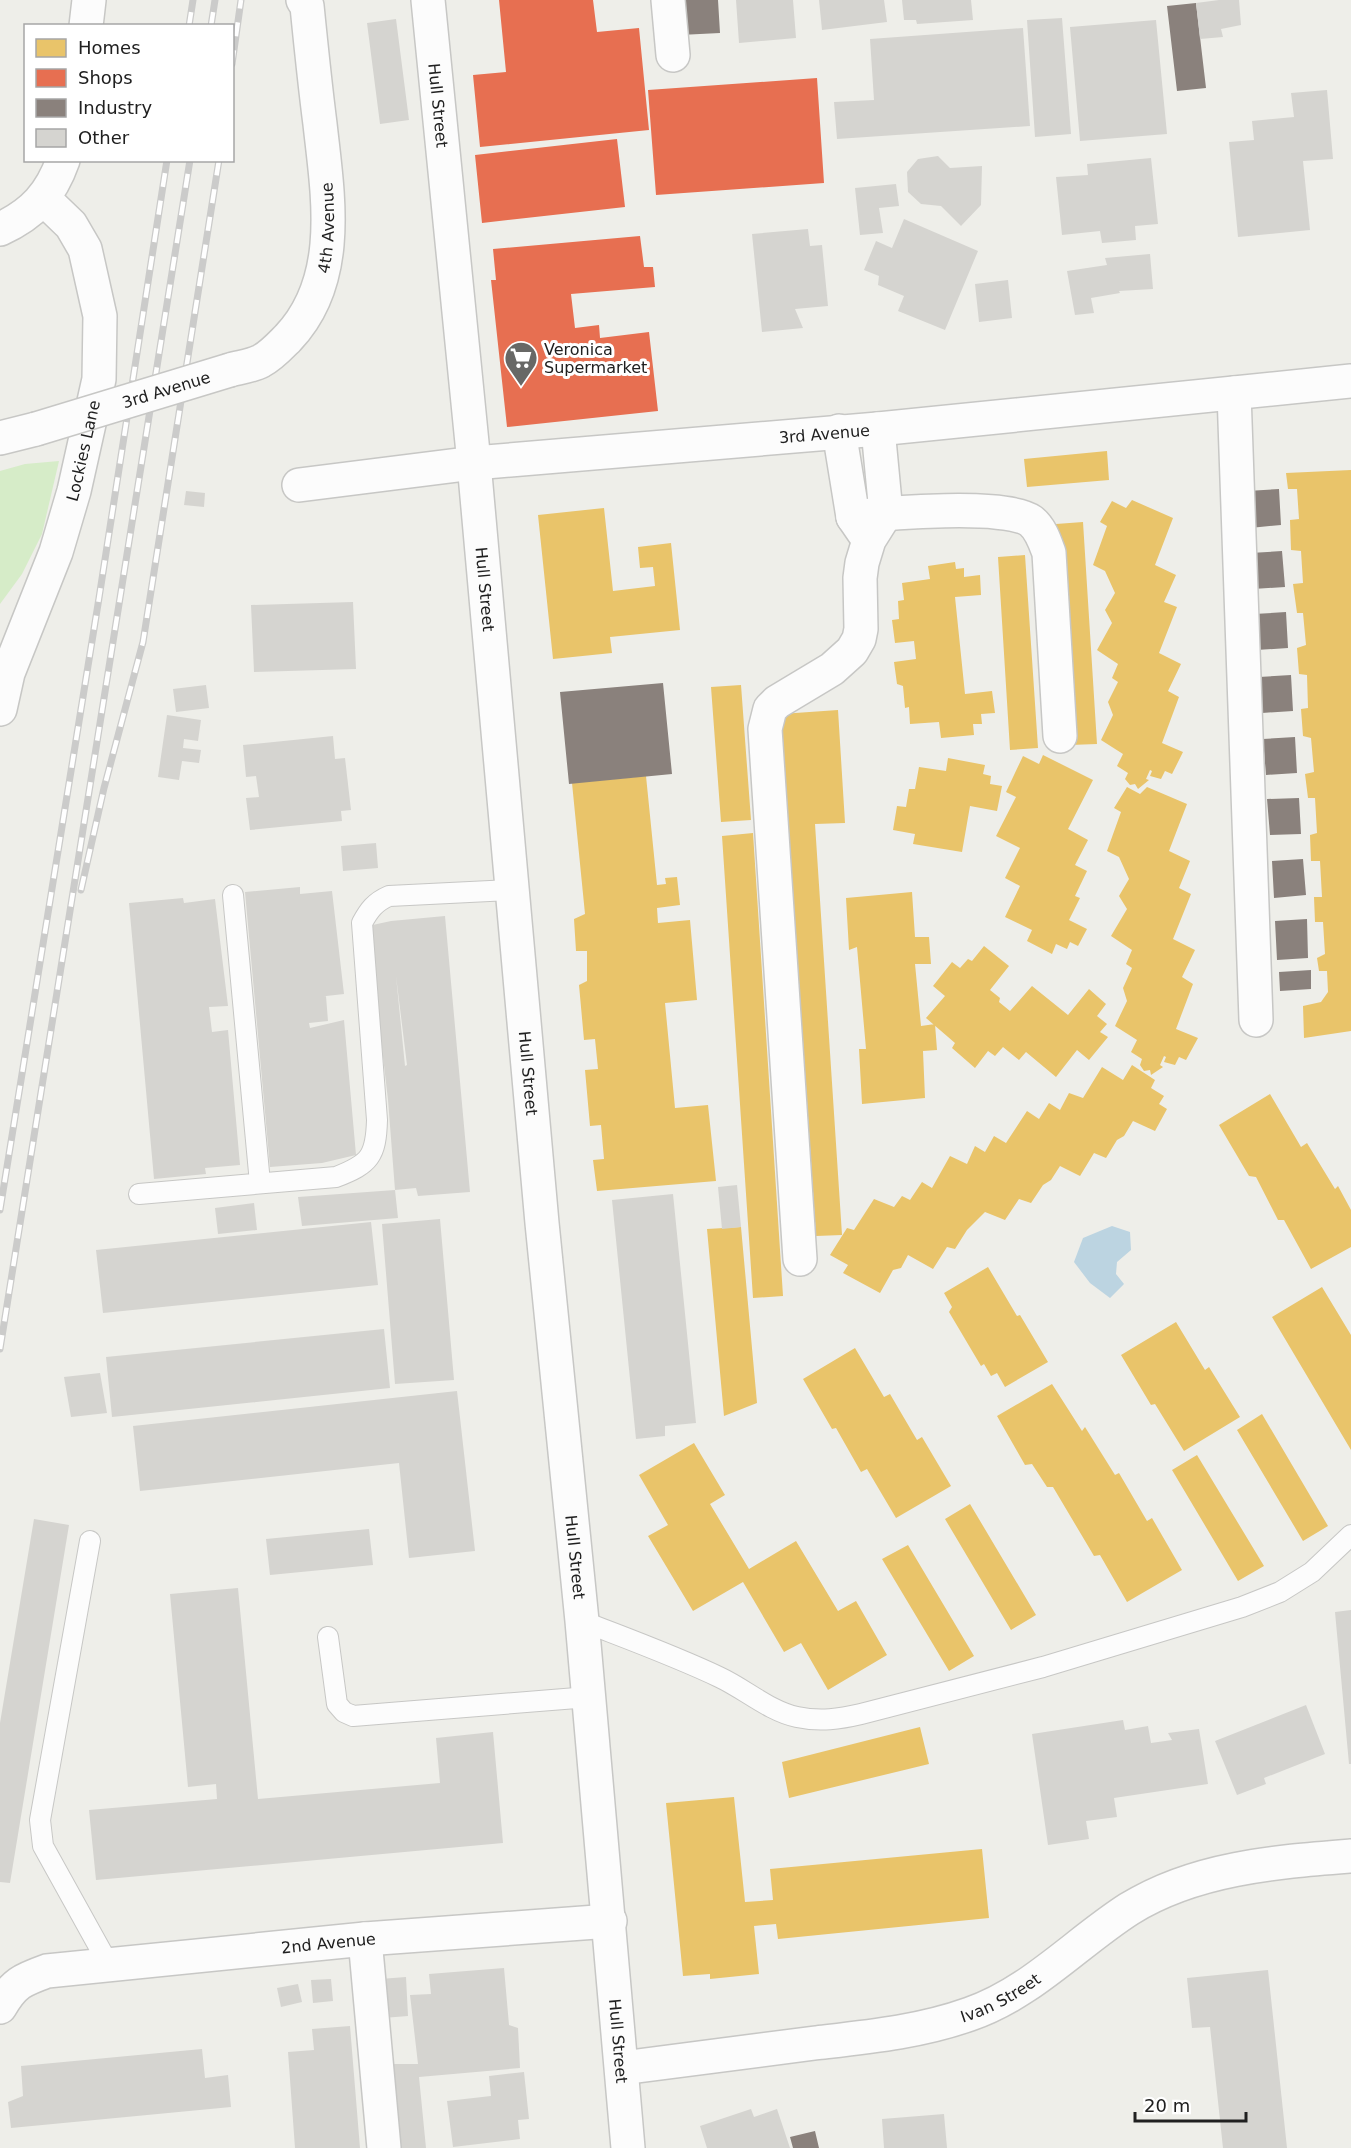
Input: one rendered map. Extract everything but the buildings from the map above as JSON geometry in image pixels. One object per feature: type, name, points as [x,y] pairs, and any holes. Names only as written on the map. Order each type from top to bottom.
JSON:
[{"type":"street","points":[[86,24],[89,0]]},
{"type":"street","name":"Hull Street","points":[[428,0],[474,463],[542,1223],[610,1921],[628,2148]]},
{"type":"street","points":[[668,0],[673,55]]},
{"type":"street","name":"4th Avenue","points":[[230,370],[261,361],[291,335],[312,303],[323,272],[329,234],[329,201],[308,2]]},
{"type":"street","points":[[0,228],[28,213],[44,199],[58,176],[62,162]]},
{"type":"street","name":"Lockies Lane","points":[[0,709],[4,672],[56,552],[74,490],[99,379],[100,316],[85,249],[71,225],[44,199]]},
{"type":"street","name":"3rd Avenue","points":[[0,438],[230,370]]},
{"type":"street","name":"3rd Avenue","points":[[298,485],[474,463],[878,429],[1351,381]]},
{"type":"street","points":[[1234,393],[1256,1020]]},
{"type":"street","points":[[800,1259],[765,729],[771,709],[777,702],[832,669],[852,651],[859,639],[861,629],[860,578],[869,523],[878,429]]},
{"type":"street","points":[[839,431],[869,523]]},
{"type":"street","points":[[869,523],[999,512],[1021,516],[1038,528],[1048,553],[1060,736]]},
{"type":"street","name":"Ivan Street","points":[[622,2068],[888,2034],[949,2021],[973,2013],[1026,1985],[1127,1910],[1161,1891],[1189,1880],[1221,1872],[1302,1860],[1351,1856]]},
{"type":"street","name":"2nd Avenue","points":[[0,2007],[8,1992],[20,1980],[47,1971],[365,1939],[610,1921]]},
{"type":"street","points":[[365,1939],[384,2148]]},
{"type":"lane","points":[[139,1194],[336,1177],[356,1169],[370,1159],[377,1141],[377,1120],[362,923],[378,900],[389,897],[512,890]]},
{"type":"lane","points":[[233,895],[260,1183]]},
{"type":"lane","points":[[582,1621],[671,1655],[722,1678],[778,1710],[795,1717],[833,1720],[1043,1667],[1242,1607],[1280,1592],[1312,1572],[1351,1535]]},
{"type":"lane","points":[[90,1541],[40,1820],[43,1846],[110,1965]]},
{"type":"lane","points":[[328,1637],[337,1704],[353,1716],[589,1697]]},
{"type":"green space","points":[[59,461],[42,534],[22,574],[0,604],[0,471],[25,464]]},
{"type":"water","points":[[1112,1226],[1130,1232],[1131,1250],[1117,1262],[1116,1274],[1124,1284],[1110,1298],[1090,1283],[1074,1262],[1083,1238]]},
{"type":"railway","points":[[189,24],[193,0]]},
{"type":"railway","points":[[211,24],[215,0]]},
{"type":"railway","points":[[234,50],[241,0]]},
{"type":"railway","points":[[0,1210],[167,162]]},
{"type":"railway","points":[[0,1349],[190,162]]},
{"type":"railway","points":[[81,890],[104,788],[143,642],[219,162]]},
{"type":"place","name":"Veronica Supermarket","points":[[521,387]]}]
